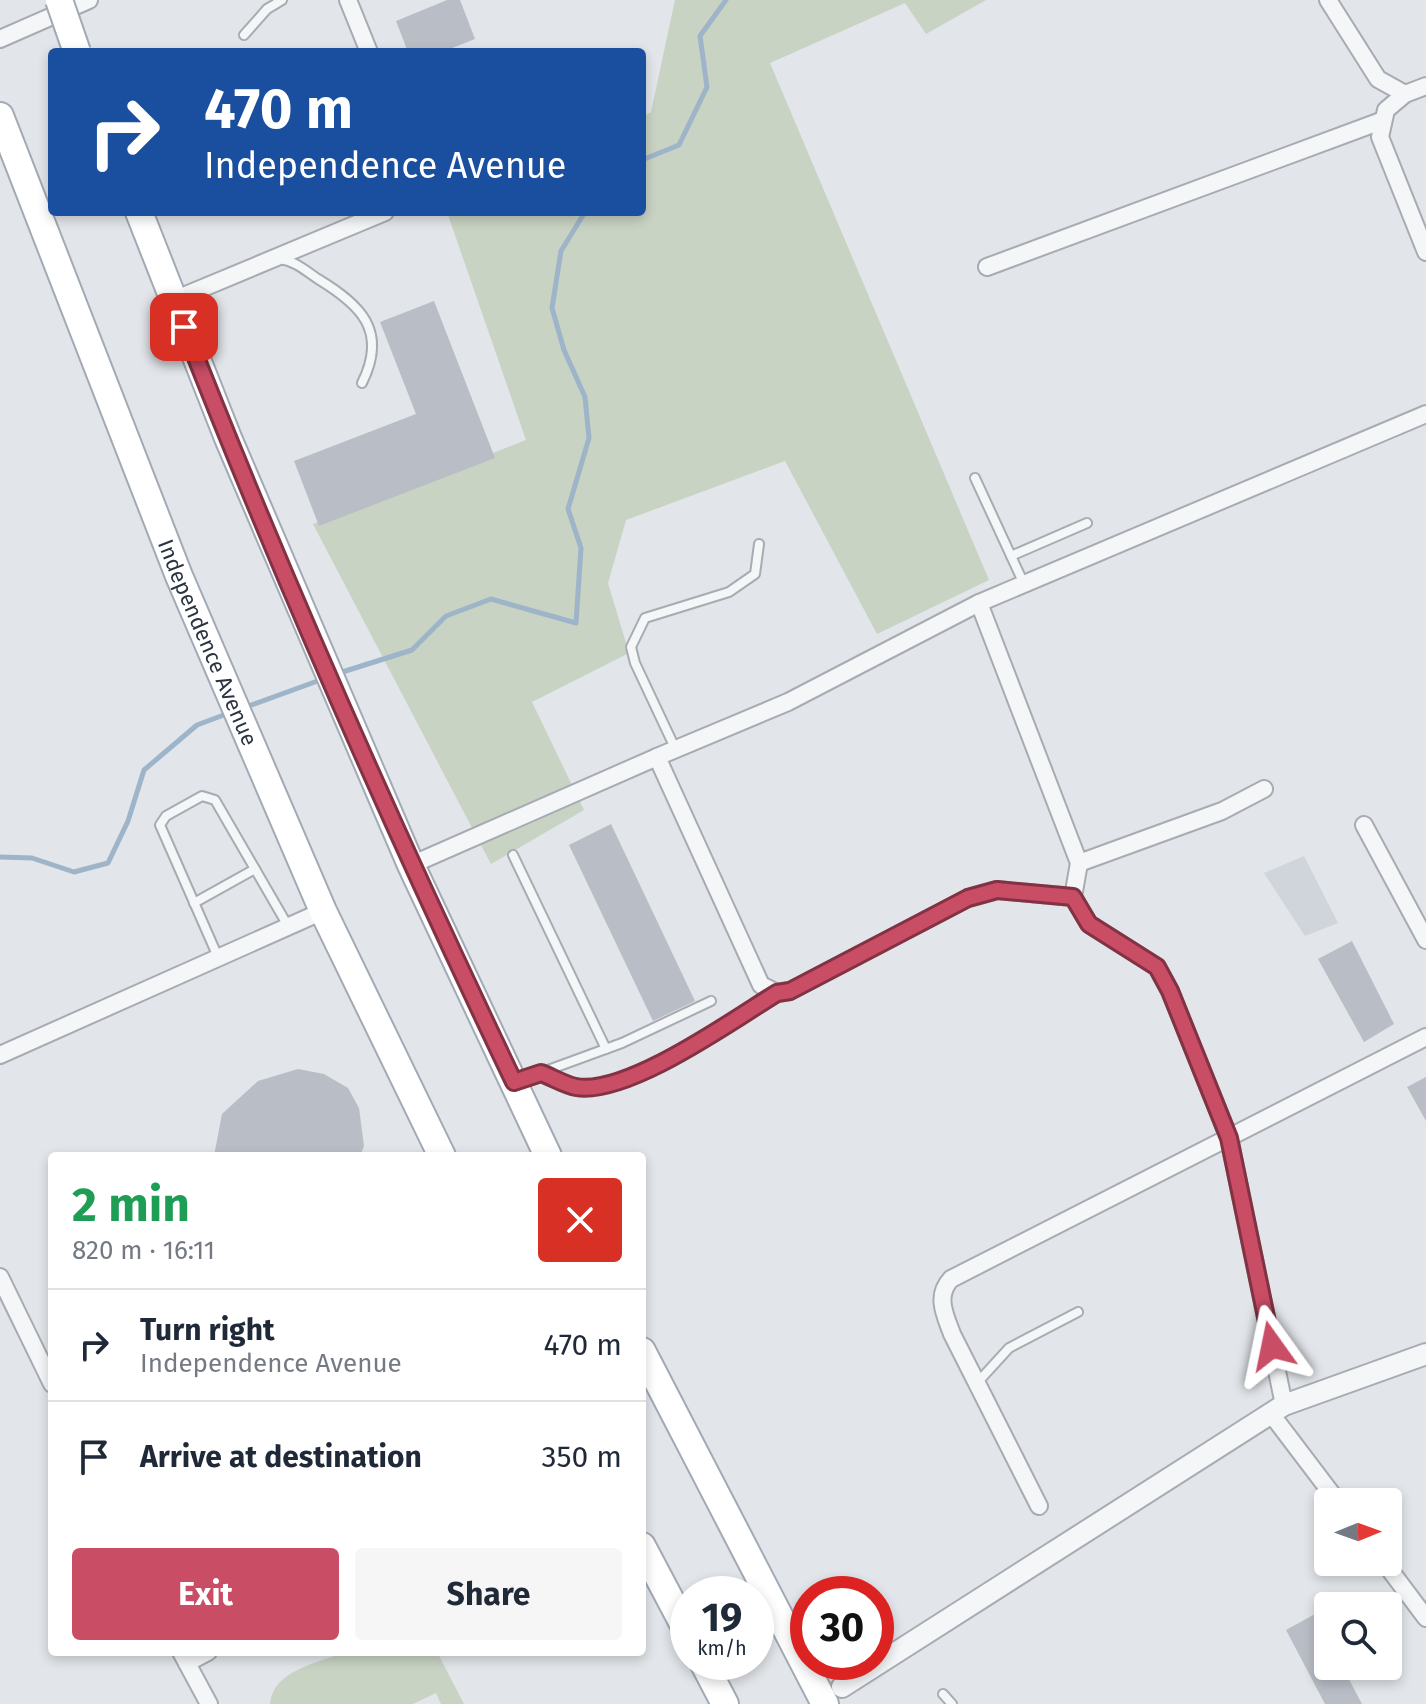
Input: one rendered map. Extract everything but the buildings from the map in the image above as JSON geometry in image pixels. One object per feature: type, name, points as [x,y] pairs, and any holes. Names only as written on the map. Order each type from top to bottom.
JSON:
[{"type":"main road","points":[[59,0],[76,48]]},
{"type":"main road","name":"Independence Avenue","points":[[0,116],[206,636],[323,911],[440,1152]]},
{"type":"main road","points":[[141,216],[228,438],[411,865],[546,1152]]},
{"type":"main road","points":[[646,1358],[834,1695]]},
{"type":"main road","points":[[646,1554],[670,1599]]},
{"type":"main road","points":[[712,1680],[725,1704]]},
{"type":"street","points":[[0,39],[89,0]]},
{"type":"street","points":[[348,0],[367,48]]},
{"type":"street","points":[[1328,0],[1378,79],[1405,94]]},
{"type":"street","points":[[1426,86],[1405,94],[1386,110],[1381,121],[1380,137],[1426,252]]},
{"type":"street","points":[[987,267],[1381,121]]},
{"type":"street","points":[[174,300],[376,216]]},
{"type":"street","points":[[411,865],[675,748],[788,702],[979,603],[1426,414]]},
{"type":"street","points":[[979,603],[1079,863],[1073,897],[1089,924],[1157,967],[1170,991],[1229,1138],[1278,1410],[1329,1488]]},
{"type":"street","points":[[657,757],[761,985],[777,993],[790,991],[968,898],[997,890],[1073,897]]},
{"type":"street","points":[[1079,863],[1222,811],[1264,789]]},
{"type":"street","points":[[1364,825],[1426,940]]},
{"type":"street","points":[[0,1055],[323,911]]},
{"type":"street","points":[[1039,1506],[952,1334],[942,1304],[944,1287],[951,1279],[1426,1037]]},
{"type":"street","points":[[0,1277],[48,1376]]},
{"type":"street","points":[[834,1695],[1278,1410],[1426,1354]]},
{"type":"street","points":[[1394,1576],[1426,1618]]},
{"type":"street","points":[[184,1657],[209,1704]]},
{"type":"lane","points":[[244,35],[267,9],[282,0]]},
{"type":"lane","points":[[276,258],[298,265],[333,286],[364,314],[372,339],[372,362],[362,383]]},
{"type":"lane","points":[[975,478],[1024,584]]},
{"type":"lane","points":[[1011,556],[1087,523]]},
{"type":"lane","points":[[675,748],[635,663],[631,647],[645,618],[729,592],[755,574],[759,544]]},
{"type":"lane","points":[[218,957],[162,833],[161,820],[202,796],[215,800],[288,926]]},
{"type":"lane","points":[[513,855],[606,1049]]},
{"type":"lane","points":[[194,903],[255,869]]},
{"type":"lane","points":[[541,1073],[576,1087],[609,1085],[660,1063],[777,993]]},
{"type":"lane","points":[[514,1082],[606,1049],[711,1001]]},
{"type":"lane","points":[[977,1383],[1009,1348],[1078,1312]]},
{"type":"lane","points":[[943,1694],[952,1704]]},
{"type":"shaded area","points":[[1304,856],[1338,923],[1305,936],[1264,873]]},
{"type":"green space","points":[[675,0],[986,0],[926,34],[905,3],[770,63],[989,580],[877,634],[785,461],[626,520],[608,583],[629,653],[532,702],[584,810],[491,864],[313,524],[526,440],[448,216],[646,216],[646,115],[651,112]]},
{"type":"green space","points":[[333,1656],[439,1656],[464,1704],[441,1704],[436,1693],[413,1704],[270,1704],[279,1683],[310,1664]]},
{"type":"waterway","points":[[646,158],[679,145],[707,87],[700,36],[726,0]]},
{"type":"waterway","points":[[336,674],[412,650],[446,616],[491,599],[576,623],[581,548],[568,509],[589,438],[585,397],[564,350],[552,308],[561,251],[583,216]]},
{"type":"waterway","points":[[246,707],[323,679]]},
{"type":"waterway","points":[[0,857],[32,858],[74,872],[108,863],[128,821],[144,770],[197,725],[229,713]]},
{"type":"route","points":[[184,327],[228,438],[411,865],[514,1082],[541,1073],[576,1087],[609,1085],[660,1063],[777,993],[790,991],[940,916],[968,898],[997,890],[1073,897],[1089,924],[1157,967],[1170,991],[1229,1138],[1272,1346]]}]
